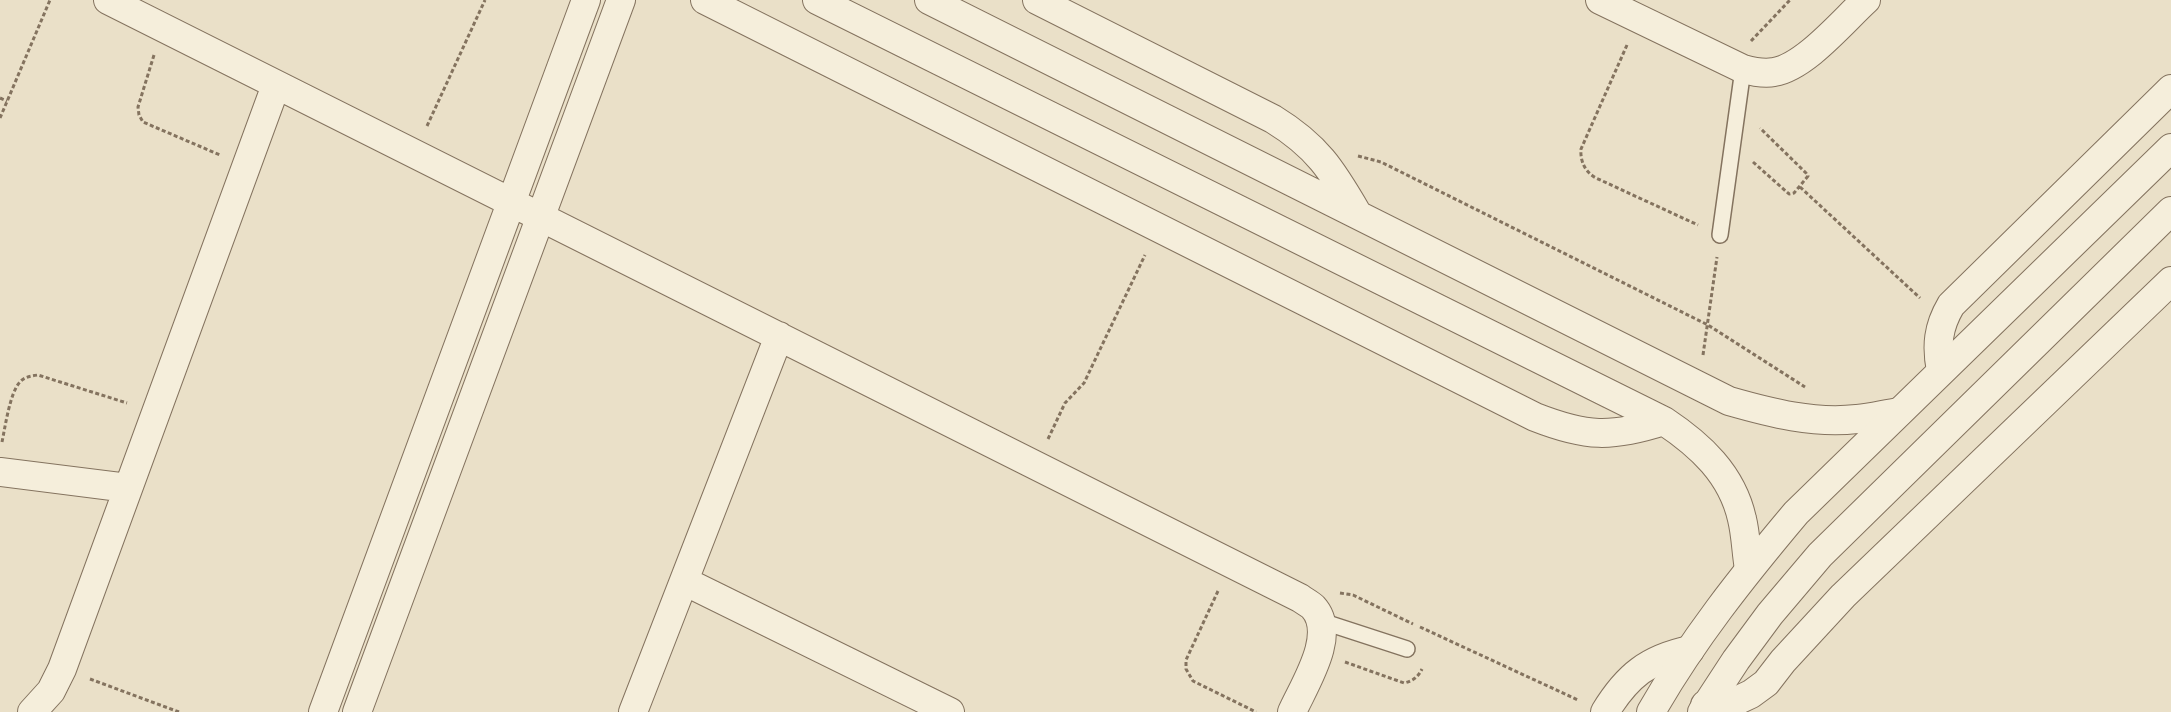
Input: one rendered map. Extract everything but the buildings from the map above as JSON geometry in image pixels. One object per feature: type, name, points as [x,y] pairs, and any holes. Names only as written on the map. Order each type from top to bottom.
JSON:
[{"type":"street","points":[[108,0],[1300,598],[1313,607],[1321,621],[1323,637],[1319,653],[1292,712]]},
{"type":"street","points":[[323,712],[586,0]]},
{"type":"street","points":[[357,712],[621,0]]},
{"type":"street","points":[[705,0],[1535,417],[1566,429],[1599,434],[1632,431],[1664,421]]},
{"type":"street","points":[[817,0],[1664,421],[1690,439],[1713,461],[1731,488],[1742,518],[1749,569]]},
{"type":"street","points":[[929,0],[1729,401],[1771,413],[1814,419],[1856,419],[1899,412]]},
{"type":"street","points":[[1037,0],[1290,129],[1320,156],[1332,171],[1357,214]]},
{"type":"street","points":[[1600,0],[1736,66],[1758,73],[1774,73],[1789,68],[1802,60],[1866,0]]},
{"type":"street","points":[[36,711],[51,691],[62,669],[276,85]]},
{"type":"street","points":[[1940,371],[1937,353],[1938,336],[1943,318],[1950,305],[2171,89]]},
{"type":"street","points":[[1651,712],[1690,650],[1749,569],[1796,513],[2171,148]]},
{"type":"street","points":[[1704,709],[1736,660],[1770,614],[1820,555],[2171,211]]},
{"type":"street","points":[[1704,709],[1734,702],[1751,694],[1766,683],[1783,661],[1843,596],[2171,281]]},
{"type":"street","points":[[633,712],[779,336]]},
{"type":"street","points":[[0,472],[128,488]]},
{"type":"street","points":[[684,581],[950,712]]},
{"type":"street","points":[[1596,708],[1641,669],[1673,654],[1690,650]]},
{"type":"lane","points":[[1720,235],[1738,108],[1736,66]]},
{"type":"lane","points":[[1321,621],[1407,649]]},
{"type":"path","points":[[0,118],[50,0]]},
{"type":"path","points":[[414,154],[485,0]]},
{"type":"path","points":[[1736,66],[1790,0]]},
{"type":"path","points":[[1638,20],[1580,149],[1583,164],[1587,171],[1596,178],[1720,235],[1699,385]]},
{"type":"path","points":[[162,28],[138,107],[139,115],[143,122],[246,166]]},
{"type":"path","points":[[0,98],[7,101]]},
{"type":"path","points":[[1733,143],[1786,193],[1792,194],[1806,180],[1808,174],[1738,108]]},
{"type":"path","points":[[1320,156],[1340,154],[1360,156],[1381,162],[1708,325],[1807,388]]},
{"type":"path","points":[[1800,187],[1943,318]]},
{"type":"path","points":[[1036,465],[1065,403],[1084,383],[1158,228]]},
{"type":"path","points":[[0,449],[15,390],[19,382],[28,377],[38,375],[156,413]]},
{"type":"path","points":[[1231,564],[1186,660],[1186,668],[1193,681],[1256,712]]},
{"type":"path","points":[[1300,598],[1326,592],[1353,595],[1596,708]]},
{"type":"path","points":[[62,669],[179,712]]},
{"type":"path","points":[[161,712],[163,706]]}]
